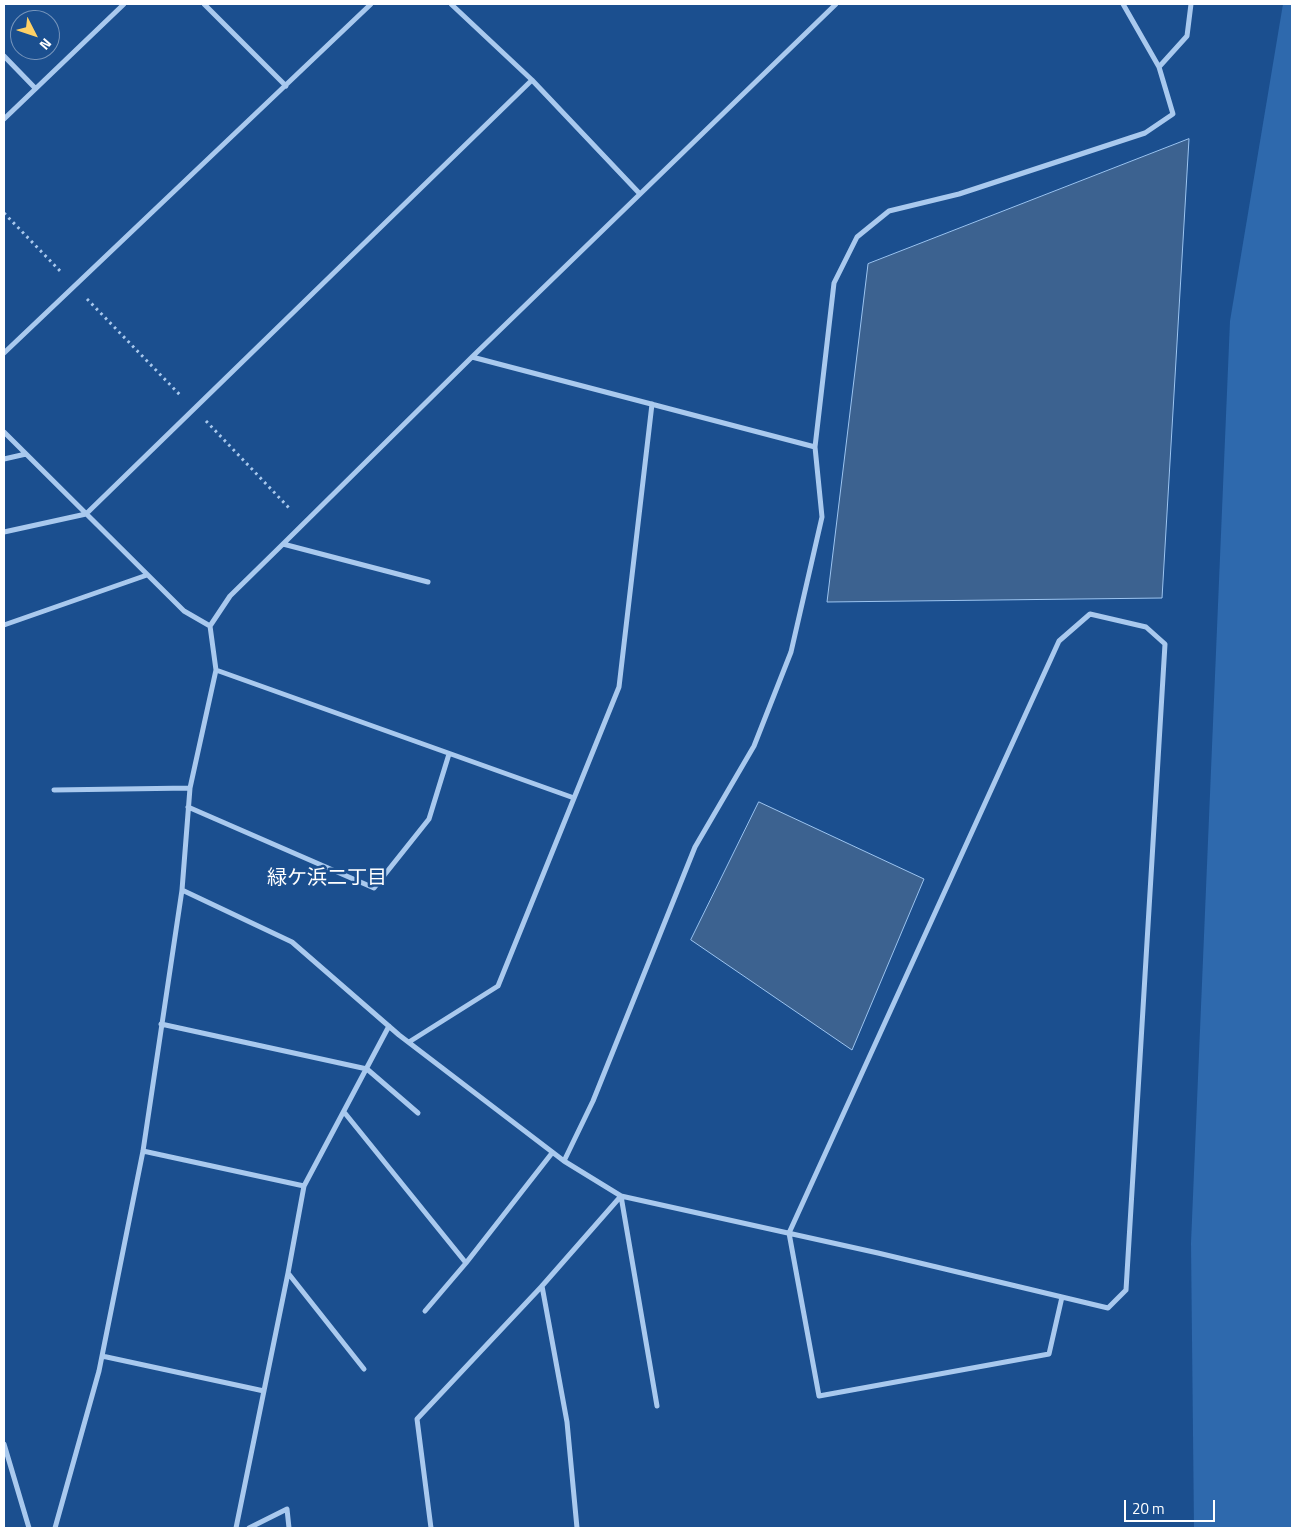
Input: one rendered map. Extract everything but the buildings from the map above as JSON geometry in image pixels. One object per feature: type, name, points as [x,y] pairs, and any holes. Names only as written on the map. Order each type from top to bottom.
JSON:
[{"type":"street","points":[[4,118],[124,4]]},
{"type":"street","points":[[204,4],[286,86]]},
{"type":"street","points":[[4,353],[371,4]]},
{"type":"street","points":[[451,4],[532,80],[640,194]]},
{"type":"street","points":[[55,1528],[102,1356],[143,1152],[182,890],[190,788],[216,670],[210,626],[230,596],[472,357],[836,4]]},
{"type":"street","points":[[564,1161],[593,1101],[695,847],[754,746],[791,652],[822,517],[815,447],[834,283],[857,237],[889,211],[959,194],[1145,133],[1173,114],[1160,66],[1123,4]]},
{"type":"street","points":[[1160,66],[1187,36],[1191,4]]},
{"type":"street","points":[[4,56],[35,88]]},
{"type":"street","points":[[4,532],[86,514],[532,80]]},
{"type":"street","points":[[472,357],[815,447]]},
{"type":"street","points":[[409,1042],[498,986],[619,687],[652,404]]},
{"type":"street","points":[[4,432],[184,610],[210,626]]},
{"type":"street","points":[[4,459],[26,454]]},
{"type":"street","points":[[283,544],[428,582]]},
{"type":"street","points":[[4,625],[147,575]]},
{"type":"street","points":[[182,890],[292,942],[409,1042],[564,1161],[621,1196],[789,1233],[1108,1308],[1126,1290],[1165,644],[1146,627],[1090,614],[1059,641],[789,1233],[819,1396],[1049,1354],[1062,1298]]},
{"type":"street","points":[[216,670],[574,798]]},
{"type":"street","points":[[188,807],[374,888],[429,820],[449,754]]},
{"type":"street","points":[[54,790],[190,788]]},
{"type":"street","points":[[161,1024],[367,1069],[418,1113]]},
{"type":"street","points":[[236,1528],[304,1186],[389,1026]]},
{"type":"street","points":[[344,1112],[466,1263]]},
{"type":"street","points":[[143,1152],[304,1186]]},
{"type":"street","points":[[425,1311],[466,1263],[552,1152]]},
{"type":"street","points":[[431,1528],[417,1420],[542,1286],[621,1196]]},
{"type":"street","points":[[621,1196],[657,1406]]},
{"type":"street","points":[[288,1273],[364,1369]]},
{"type":"street","points":[[542,1286],[568,1422],[577,1528]]},
{"type":"street","points":[[102,1356],[264,1391]]},
{"type":"street","points":[[4,1444],[29,1528]]},
{"type":"street","points":[[249,1528],[287,1509],[289,1528]]},
{"type":"path","points":[[4,213],[304,523]]},
{"type":"shaded area","points":[[1283,4],[1292,4],[1292,1528],[1194,1528],[1191,1243],[1230,321]]},
{"type":"shaded area","points":[[1189,139],[1162,598],[827,602],[868,264]]},
{"type":"shaded area","points":[[759,802],[924,879],[852,1050],[691,940]]},
{"type":"district","name":"緑ケ浜二丁目","points":[[327,879]]}]
